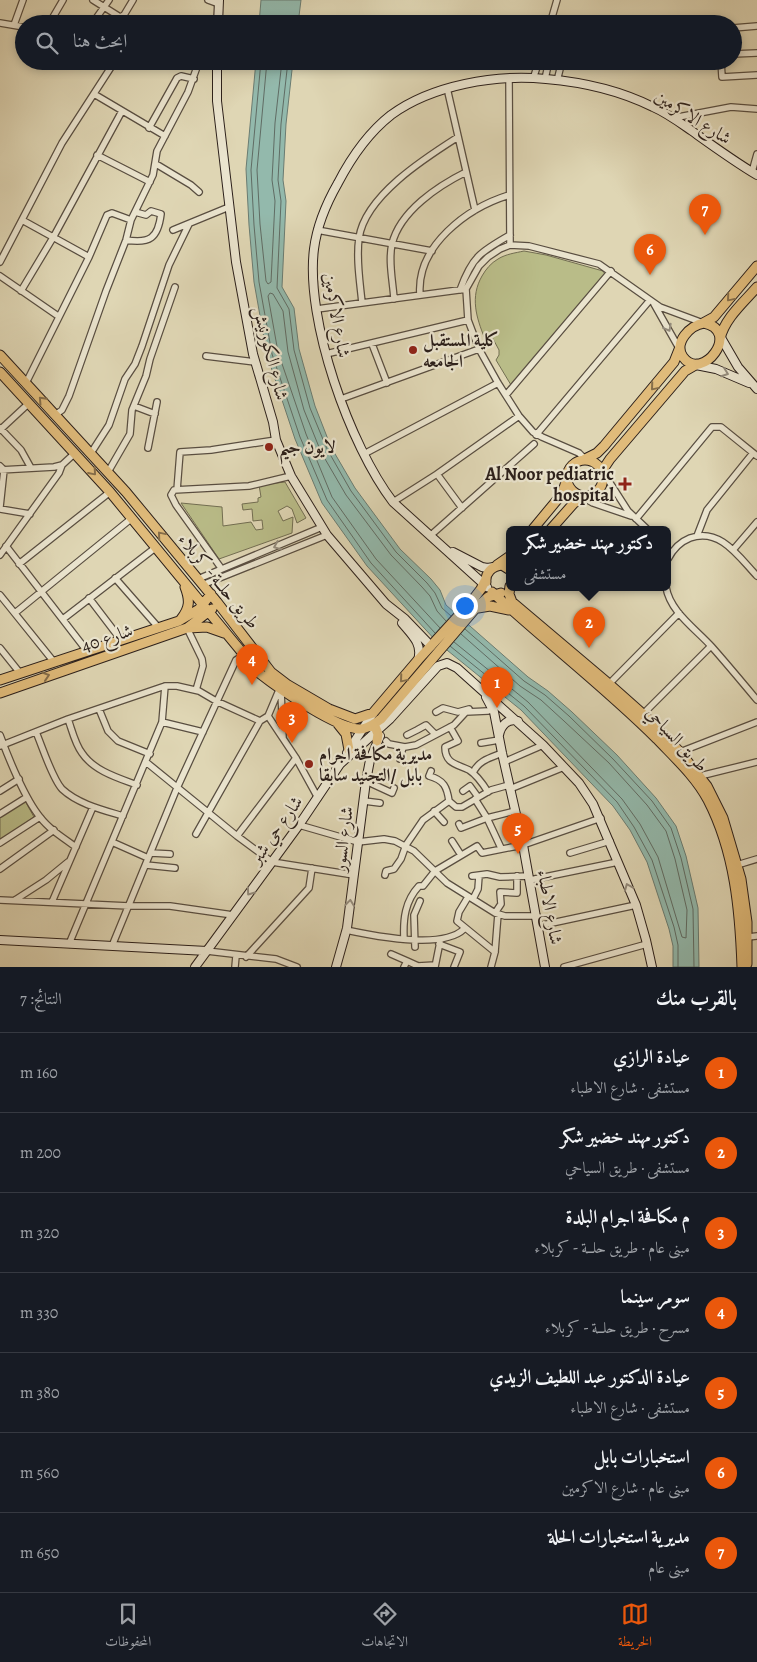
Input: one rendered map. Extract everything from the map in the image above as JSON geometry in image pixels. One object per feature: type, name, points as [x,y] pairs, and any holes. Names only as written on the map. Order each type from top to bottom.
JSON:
[{"type":"main road","points":[[535,526],[562,494],[570,469],[574,464],[597,453],[604,446],[674,362],[681,351],[683,338],[693,327],[711,320],[757,266]]},
{"type":"main road","points":[[567,478],[570,487],[581,495],[594,494],[600,489],[603,482],[604,468],[610,458],[685,371],[710,358],[718,347],[722,332],[728,321],[757,287]]},
{"type":"main road","points":[[704,324],[714,327],[720,339]]},
{"type":"main road","points":[[681,351],[684,359],[696,364]]},
{"type":"main road","name":"طريق حلــة - كربلاء","points":[[0,355],[91,453],[203,581],[271,672],[288,685],[329,709],[355,719],[375,723]]},
{"type":"main road","name":"طريق حلــة - كربلاء","points":[[0,372],[110,492],[259,673],[280,690],[336,722],[352,728],[375,723]]},
{"type":"main road","points":[[586,459],[594,462],[603,473]]},
{"type":"main road","points":[[554,526],[581,495]]},
{"type":"main road","points":[[491,588],[486,575],[506,559]]},
{"type":"main road","points":[[496,566],[506,566]]},
{"type":"main road","points":[[179,621],[189,605],[188,595],[183,582]]},
{"type":"main road","points":[[491,588],[506,590]]},
{"type":"main road","points":[[375,723],[418,660],[436,645],[491,588]]},
{"type":"main road","points":[[469,612],[483,602],[491,588]]},
{"type":"main road","name":"طريق السياحي","points":[[491,588],[516,614],[627,704],[643,714],[648,725],[715,807],[737,894],[742,967]]},
{"type":"main road","name":"طريق السياحي","points":[[510,591],[509,597],[516,606],[609,684],[648,725],[680,752],[700,776],[715,807],[738,865],[752,936],[747,967]]},
{"type":"main road","name":"شارع 40","points":[[0,680],[179,621],[202,605],[211,594]]},
{"type":"main road","name":"شارع 40","points":[[0,692],[188,628],[209,613],[217,602]]},
{"type":"main road","points":[[469,612],[490,606],[507,609],[516,614]]},
{"type":"main road","points":[[188,628],[207,627],[227,634]]},
{"type":"main road","points":[[375,723],[436,645]]},
{"type":"main road","points":[[336,722],[346,734],[352,750]]},
{"type":"main road","points":[[375,723],[382,741]]},
{"type":"street","points":[[18,15],[23,0]]},
{"type":"street","points":[[55,15],[64,0]]},
{"type":"street","points":[[93,0],[116,15]]},
{"type":"street","points":[[98,15],[109,0]]},
{"type":"street","points":[[124,15],[133,0]]},
{"type":"street","points":[[208,0],[219,2],[218,15]]},
{"type":"street","points":[[553,15],[557,0]]},
{"type":"street","points":[[0,23],[14,25]]},
{"type":"street","points":[[742,27],[757,26]]},
{"type":"street","points":[[742,53],[757,52]]},
{"type":"street","points":[[0,262],[62,143],[109,70]]},
{"type":"street","points":[[55,415],[62,410],[69,396],[126,240],[131,220],[150,182],[156,164],[157,151],[194,79],[196,70]]},
{"type":"street","name":"شارع الكورنيش","points":[[217,70],[217,101],[236,262],[255,362],[273,422],[276,440],[291,476],[327,535],[376,593],[396,613]]},
{"type":"street","points":[[533,79],[536,70]]},
{"type":"street","points":[[545,79],[547,70]]},
{"type":"street","points":[[557,80],[560,70]]},
{"type":"street","points":[[722,70],[722,77],[757,75]]},
{"type":"street","points":[[149,128],[177,78],[181,76],[194,79]]},
{"type":"street","points":[[509,78],[510,245]]},
{"type":"street","name":"شارع الاكرمين","points":[[491,588],[393,502],[364,454],[341,399],[326,354],[317,309],[313,264],[317,230],[330,198],[350,161],[378,127],[392,114],[447,88],[479,81],[509,78],[545,79],[624,95],[653,107],[673,118],[754,174]]},
{"type":"street","points":[[447,88],[475,210]]},
{"type":"street","points":[[94,94],[165,136]]},
{"type":"street","points":[[673,118],[731,107],[757,109]]},
{"type":"street","points":[[21,291],[54,236],[122,111]]},
{"type":"street","points":[[362,303],[358,254],[359,238],[365,222],[374,207],[394,184],[416,164],[458,137]]},
{"type":"street","points":[[754,174],[757,154]]},
{"type":"street","points":[[97,155],[150,182]]},
{"type":"street","points":[[156,164],[185,181],[199,192]]},
{"type":"street","points":[[394,299],[392,244],[398,231],[423,199],[436,189],[466,172]]},
{"type":"street","points":[[420,295],[420,277],[426,262],[432,251],[452,228],[475,210],[496,199],[509,195]]},
{"type":"street","points":[[173,230],[229,207]]},
{"type":"street","points":[[126,240],[149,240],[156,234],[161,214],[151,211],[144,216],[135,212]]},
{"type":"street","points":[[26,383],[89,257],[108,213],[131,220]]},
{"type":"street","points":[[22,220],[89,257]]},
{"type":"street","points":[[91,453],[109,425],[125,379],[135,364],[169,265],[189,224]]},
{"type":"street","points":[[317,230],[432,251]]},
{"type":"street","points":[[510,235],[488,247],[473,261],[463,289],[468,320],[479,349],[519,416],[536,435],[578,452],[586,459]]},
{"type":"street","points":[[317,309],[463,289],[479,266],[488,257],[510,245],[529,246],[599,264],[667,311],[704,324]]},
{"type":"street","points":[[506,395],[611,271]]},
{"type":"street","points":[[0,276],[58,316]]},
{"type":"street","points":[[108,472],[130,434],[134,406],[146,376],[175,287]]},
{"type":"street","points":[[652,301],[681,351]]},
{"type":"street","points":[[536,435],[652,301]]},
{"type":"street","points":[[155,306],[167,310]]},
{"type":"street","points":[[326,354],[468,320]]},
{"type":"street","points":[[145,337],[156,342]]},
{"type":"street","points":[[720,339],[738,367],[755,388]]},
{"type":"street","points":[[372,344],[386,383]]},
{"type":"street","points":[[341,399],[479,349]]},
{"type":"street","points":[[206,356],[255,362]]},
{"type":"street","points":[[696,364],[732,375],[755,388]]},
{"type":"street","points":[[364,454],[498,383]]},
{"type":"street","points":[[148,448],[158,402]]},
{"type":"street","points":[[28,404],[0,429],[21,450],[31,468]]},
{"type":"street","points":[[134,406],[155,414]]},
{"type":"street","points":[[393,502],[437,474],[519,416]]},
{"type":"street","points":[[634,518],[712,427],[716,425],[721,426],[755,454],[707,510],[697,536]]},
{"type":"street","points":[[177,490],[180,452],[211,450],[276,440]]},
{"type":"street","points":[[431,535],[534,444]]},
{"type":"street","points":[[0,555],[59,473],[62,465],[75,452]]},
{"type":"street","points":[[30,514],[0,508],[1,468],[62,465]]},
{"type":"street","points":[[603,473],[623,504],[643,526]]},
{"type":"street","points":[[437,474],[462,508]]},
{"type":"street","points":[[222,568],[173,499],[171,495],[174,490],[249,486],[291,476]]},
{"type":"street","points":[[19,564],[110,492]]},
{"type":"street","points":[[581,495],[594,503],[634,518]]},
{"type":"street","points":[[15,613],[132,518]]},
{"type":"street","points":[[733,550],[757,522]]},
{"type":"street","points":[[203,581],[222,568],[322,527]]},
{"type":"street","points":[[203,581],[327,535]]},
{"type":"street","points":[[671,548],[697,536],[709,536],[718,539],[733,550],[756,572]]},
{"type":"street","points":[[6,546],[87,651]]},
{"type":"street","name":"شارع الاكرمين","points":[[443,546],[482,567],[496,566]]},
{"type":"street","points":[[63,619],[155,548]]},
{"type":"street","points":[[115,578],[158,627]]},
{"type":"street","points":[[666,591],[667,595],[679,613],[711,646],[757,700]]},
{"type":"street","points":[[0,595],[54,662]]},
{"type":"street","points":[[89,598],[121,640]]},
{"type":"street","points":[[396,613],[436,645]]},
{"type":"street","points":[[396,613],[400,621],[419,644],[418,660]]},
{"type":"street","points":[[609,684],[679,613]]},
{"type":"street","points":[[188,628],[202,659],[203,666],[196,690]]},
{"type":"street","points":[[643,714],[711,646]]},
{"type":"street","points":[[0,648],[20,673]]},
{"type":"street","points":[[112,946],[177,788],[216,701],[236,660],[244,655]]},
{"type":"street","points":[[352,750],[375,723],[438,666],[443,664],[454,665],[543,745],[579,783],[593,804],[601,818],[636,905],[652,967]]},
{"type":"street","points":[[69,944],[162,722],[165,686]]},
{"type":"street","points":[[2,745],[68,719],[165,686],[196,690],[260,721]]},
{"type":"street","name":"شارع الاطباء","points":[[477,686],[491,704],[523,845],[545,967]]},
{"type":"street","points":[[196,834],[260,721],[268,716],[280,690]]},
{"type":"street","points":[[280,690],[284,740]]},
{"type":"street","points":[[436,712],[443,708],[452,711],[476,709],[478,711]]},
{"type":"street","points":[[99,709],[108,731],[118,741],[150,754]]},
{"type":"street","points":[[382,741],[403,747],[422,743],[450,727],[466,712],[488,711]]},
{"type":"street","points":[[268,716],[296,758],[318,798]]},
{"type":"street","points":[[68,719],[81,753],[109,774],[137,785]]},
{"type":"street","points":[[481,743],[499,738],[500,729],[507,722],[518,721]]},
{"type":"street","points":[[162,722],[203,732]]},
{"type":"street","points":[[680,752],[757,722]]},
{"type":"street","name":"شارع السور","points":[[336,967],[346,930],[366,781],[371,758],[382,741],[375,723]]},
{"type":"street","name":"شارع حي شبر","points":[[195,967],[299,825],[340,764],[375,723]]},
{"type":"street","points":[[407,734],[426,724],[435,734]]},
{"type":"street","points":[[450,727],[458,741],[445,747],[446,757],[452,764],[473,773],[488,792]]},
{"type":"street","points":[[36,732],[62,788],[70,795],[93,807],[123,816]]},
{"type":"street","points":[[0,735],[2,745],[27,797],[40,817],[62,838],[76,847]]},
{"type":"street","points":[[504,762],[543,745]]},
{"type":"street","points":[[400,759],[403,747]]},
{"type":"street","points":[[352,750],[366,751],[371,758]]},
{"type":"street","points":[[473,773],[476,766],[484,760],[502,753]]},
{"type":"street","points":[[237,836],[296,758]]},
{"type":"street","points":[[146,762],[272,862],[354,875]]},
{"type":"street","points":[[700,776],[757,762]]},
{"type":"street","points":[[431,771],[429,776],[437,778],[447,788],[449,801],[456,806],[462,807],[488,792],[510,787],[564,767]]},
{"type":"street","points":[[0,791],[19,779]]},
{"type":"street","points":[[366,781],[392,793],[394,788]]},
{"type":"street","points":[[463,791],[470,786],[501,848]]},
{"type":"street","points":[[0,814],[27,797]]},
{"type":"street","points":[[364,801],[380,802]]},
{"type":"street","points":[[385,875],[386,871],[394,869],[402,859],[406,846],[423,820],[449,801]]},
{"type":"street","points":[[52,902],[93,807]]},
{"type":"street","points":[[459,824],[461,828],[515,810]]},
{"type":"street","points":[[434,811],[444,822]]},
{"type":"street","points":[[0,843],[40,817]]},
{"type":"street","points":[[404,939],[404,912],[414,891],[419,886],[422,886],[434,872],[461,855],[477,846],[482,853],[523,845],[601,818]]},
{"type":"street","points":[[299,825],[358,842],[384,838],[406,846],[426,862],[434,872],[470,898],[497,914],[511,917],[536,916]]},
{"type":"street","points":[[0,869],[54,830]]},
{"type":"street","points":[[452,841],[461,855]]},
{"type":"street","points":[[570,853],[610,841]]},
{"type":"street","points":[[112,842],[150,856],[170,854]]},
{"type":"street","points":[[738,865],[757,859]]},
{"type":"street","points":[[14,900],[46,880],[70,860]]},
{"type":"street","points":[[495,952],[457,922],[459,912],[478,889],[476,876],[487,874],[500,877],[517,876],[529,878],[618,862]]},
{"type":"street","points":[[146,865],[175,868]]},
{"type":"street","points":[[246,957],[309,888],[312,868]]},
{"type":"street","points":[[491,967],[495,952],[497,914],[501,904],[500,892],[517,893],[517,876]]},
{"type":"street","points":[[0,900],[170,906],[233,915]]},
{"type":"street","points":[[415,946],[414,914],[420,900]]},
{"type":"street","points":[[538,926],[636,905]]},
{"type":"street","points":[[346,930],[404,939],[440,941],[459,934],[464,929]]},
{"type":"street","points":[[0,940],[206,952],[276,959],[297,967]]},
{"type":"street","points":[[391,954],[405,964],[435,966],[440,941]]},
{"type":"street","points":[[440,941],[460,952],[454,967]]},
{"type":"street","points":[[564,967],[647,944]]},
{"type":"street","points":[[234,967],[236,956]]},
{"type":"green space","points":[[524,251],[546,255],[603,271],[605,274],[511,385],[496,360],[499,350],[492,337],[485,339],[477,315],[475,299],[478,284],[491,264],[504,256]]},
{"type":"green space","points":[[285,482],[306,518],[297,523],[292,509],[287,506],[278,511],[283,521],[293,517],[292,533],[219,559],[181,503],[222,507],[223,526],[251,522],[256,530],[263,529],[262,520],[253,521],[252,509],[243,510],[242,504],[258,502],[258,498],[261,497],[259,485]]},
{"type":"green space","points":[[25,801],[34,817],[0,840],[0,817]]},
{"type":"water","points":[[261,0],[301,0],[299,15],[260,15]]},
{"type":"water","points":[[255,70],[292,70],[286,124],[283,180],[286,201],[282,287],[294,308],[299,349],[315,406],[331,447],[355,488],[400,549],[440,590],[446,605],[528,677],[572,712],[617,755],[656,798],[676,826],[686,856],[698,908],[699,967],[673,967],[673,946],[669,929],[647,862],[630,830],[613,806],[521,710],[437,642],[367,566],[322,503],[295,439],[267,355],[254,282],[246,169]]},
{"type":"place","name":"مديرية استخبارات الحلة","points":[[705,235]]},
{"type":"place","name":"استخبارات بابل","points":[[650,275]]},
{"type":"place","name":"كلية المستقبل الجامعه","points":[[413,350]]},
{"type":"place","name":"لايون جيم","points":[[269,447]]},
{"type":"place","name":"Al Noor pediatric hospital","points":[[625,484]]},
{"type":"place","name":"دكتور مهند خضير شكر","points":[[589,648]]},
{"type":"place","name":"سومر سينما","points":[[252,685]]},
{"type":"place","name":"عيادة الرازي","points":[[497,708]]},
{"type":"place","name":"م مكافحة اجرام البلدة","points":[[292,743]]},
{"type":"place","name":"مديرية مكافحة اجرام بابل /التجنيد سابقا","points":[[309,764]]},
{"type":"place","name":"عيادة الدكتور عبد اللطيف الزيدي","points":[[518,854]]}]
